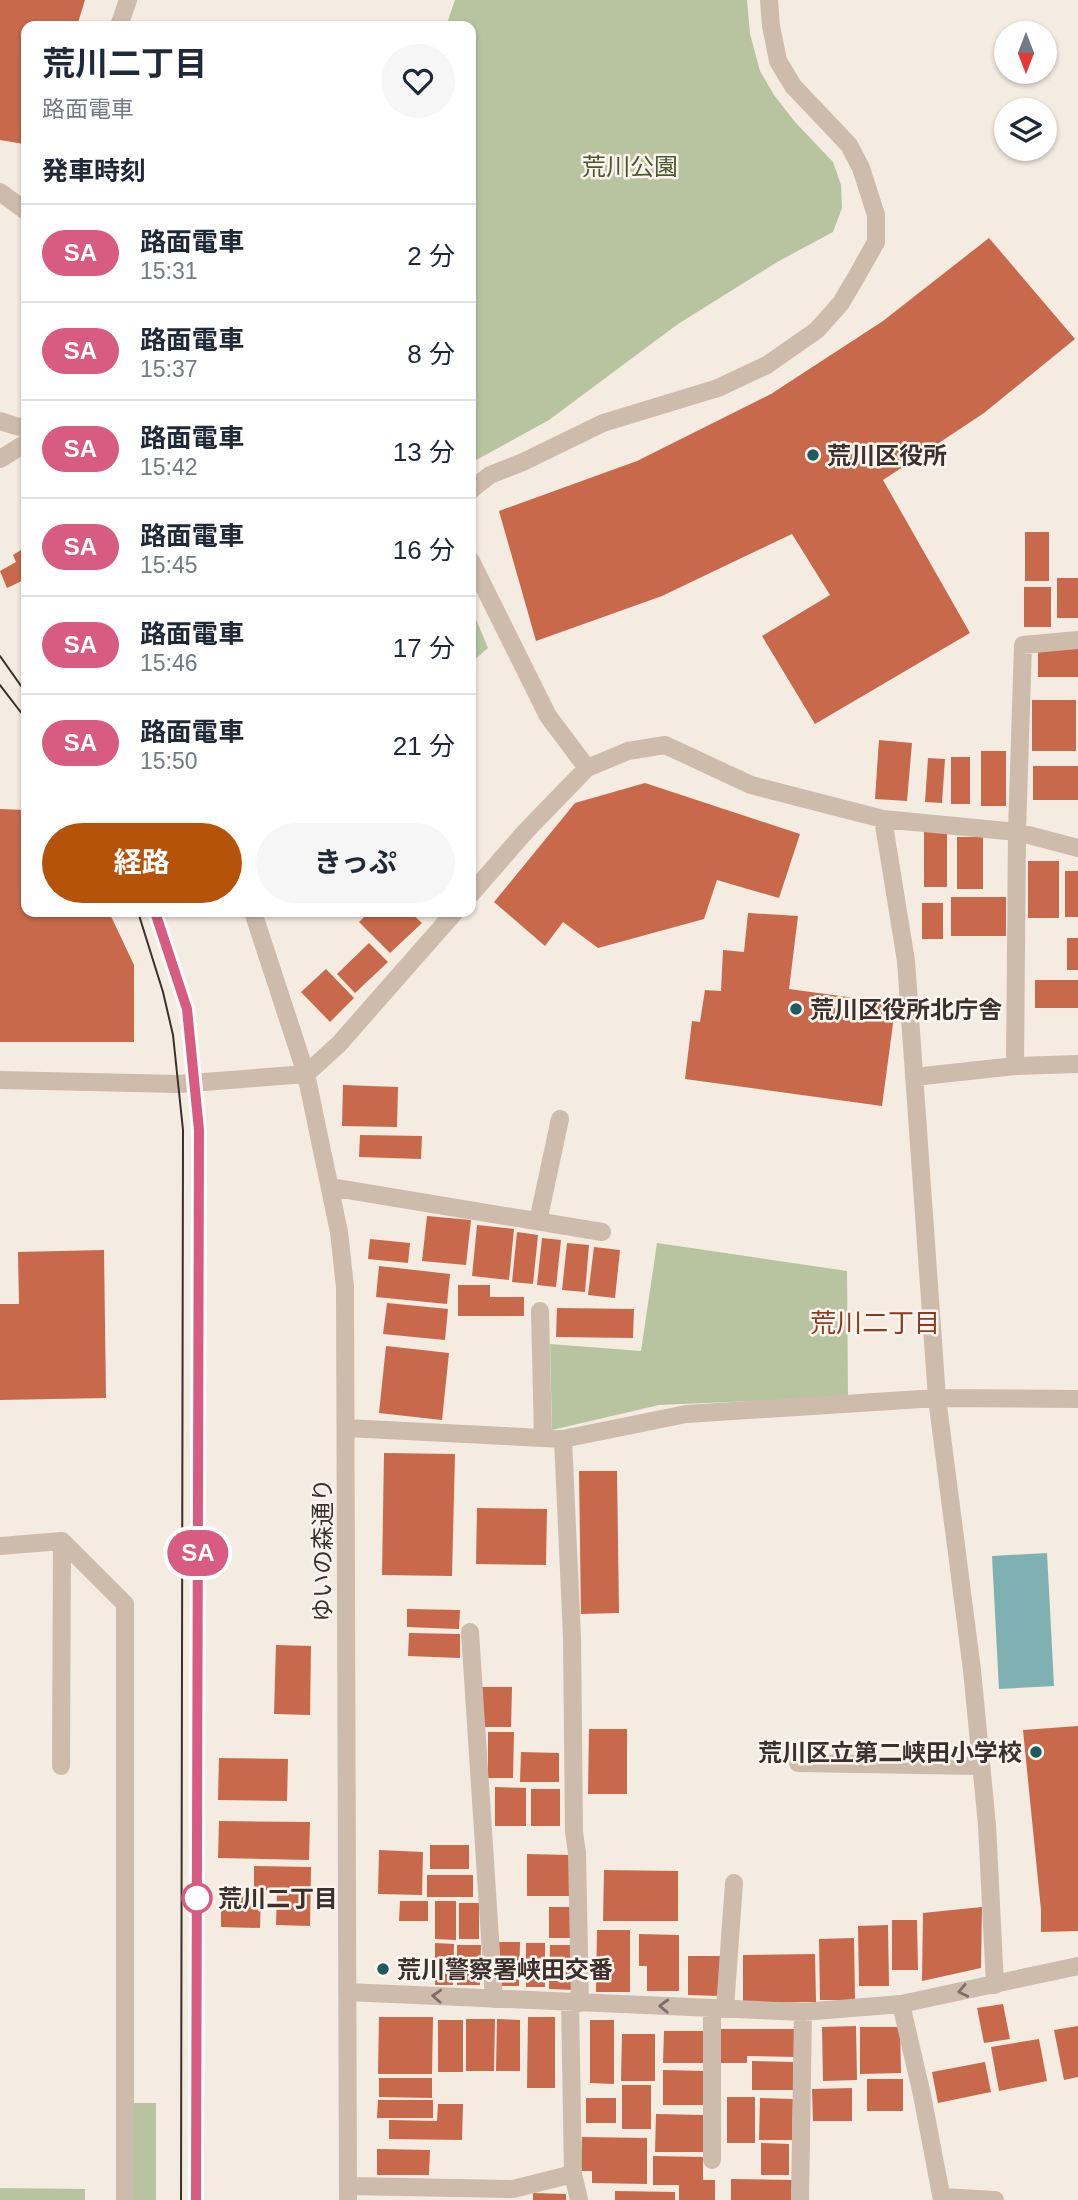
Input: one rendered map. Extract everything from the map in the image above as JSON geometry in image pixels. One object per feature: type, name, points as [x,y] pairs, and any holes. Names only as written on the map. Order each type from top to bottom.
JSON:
[{"type":"street","points":[[121,21],[128,0]]},
{"type":"street","points":[[476,486],[490,475],[603,423],[718,388],[767,365],[817,330],[841,303],[876,242],[876,215],[862,168],[849,145],[793,86],[778,61],[769,0]]},
{"type":"street","points":[[0,192],[21,207]]},
{"type":"street","points":[[0,421],[21,427]]},
{"type":"street","points":[[0,459],[21,446]]},
{"type":"street","points":[[476,571],[548,716],[587,768]]},
{"type":"street","points":[[1015,1066],[1017,832],[1023,645],[1078,640]]},
{"type":"street","points":[[476,888],[525,832],[587,768],[628,751],[665,745],[751,785],[883,818],[1017,832],[1078,848]]},
{"type":"street","points":[[883,818],[906,961],[937,1398],[972,1670],[987,1825],[995,1985]]},
{"type":"street","name":"ゆいの森通り","points":[[255,917],[306,1074],[339,1232],[345,1287],[348,2193]]},
{"type":"street","points":[[0,1080],[178,1084],[306,1074],[339,1044],[451,917]]},
{"type":"street","points":[[914,1077],[1015,1066],[1078,1064]]},
{"type":"street","points":[[538,1222],[561,1119]]},
{"type":"street","points":[[330,1187],[602,1231]]},
{"type":"street","points":[[540,1311],[543,1438]]},
{"type":"street","points":[[346,1428],[563,1439],[686,1414],[937,1398],[1078,1399]]},
{"type":"street","points":[[563,1439],[572,1637],[574,1832],[577,1853],[573,2174],[579,2200]]},
{"type":"street","points":[[0,1546],[62,1541],[125,1604],[125,2200]]},
{"type":"street","points":[[61,1766],[62,1541]]},
{"type":"street","points":[[470,1632],[494,1999]]},
{"type":"street","points":[[798,1763],[980,1766]]},
{"type":"street","points":[[712,2160],[719,2008],[734,1883]]},
{"type":"street","points":[[347,1993],[803,2012],[901,2004],[1078,1966]]},
{"type":"street","points":[[901,2004],[942,2198],[995,2200]]},
{"type":"street","points":[[800,2200],[803,2012]]},
{"type":"street","points":[[348,2193],[513,2189],[573,2174]]},
{"type":"green space","name":"荒川公園","points":[[455,0],[747,0],[750,34],[760,71],[795,122],[833,162],[841,185],[842,208],[833,232],[779,261],[678,324],[549,420],[476,460],[476,21],[448,21]]},
{"type":"green space","points":[[476,619],[488,648],[476,659]]},
{"type":"green space","points":[[657,1243],[847,1271],[848,1397],[659,1405],[552,1430],[550,1344],[641,1351]]},
{"type":"green space","points":[[132,2103],[156,2103],[156,2200],[133,2200]]},
{"type":"green space","points":[[0,2188],[85,2189],[85,2200],[0,2200]]},
{"type":"water","points":[[1047,1553],[1054,1686],[999,1689],[992,1556]]},
{"type":"building","points":[[0,0],[85,0],[79,21],[21,21],[21,144],[0,140]]},
{"type":"building","name":"荒川区役所","points":[[989,238],[1075,339],[984,413],[883,480],[970,633],[815,724],[762,636],[830,595],[792,534],[662,596],[536,641],[499,511],[637,461],[771,394],[883,321]]},
{"type":"building","points":[[1025,532],[1049,532],[1049,581],[1025,581]]},
{"type":"building","points":[[21,550],[21,581],[7,588],[0,571],[16,562],[13,555]]},
{"type":"building","points":[[1057,578],[1078,578],[1078,618],[1057,618]]},
{"type":"building","points":[[1024,587],[1051,587],[1051,627],[1024,627]]},
{"type":"building","points":[[1038,649],[1078,649],[1078,677],[1038,677]]},
{"type":"building","points":[[1032,700],[1076,700],[1076,751],[1032,751]]},
{"type":"building","points":[[879,740],[912,743],[907,801],[875,799]]},
{"type":"building","points":[[981,751],[1006,751],[1006,806],[981,806]]},
{"type":"building","points":[[951,757],[970,757],[970,804],[951,804]]},
{"type":"building","points":[[928,758],[945,759],[942,803],[925,802]]},
{"type":"building","points":[[1033,766],[1078,766],[1078,800],[1033,800]]},
{"type":"building","points":[[645,783],[800,834],[779,898],[717,880],[704,919],[598,948],[563,922],[545,946],[494,902],[575,803]]},
{"type":"building","points":[[0,809],[21,810],[21,917],[111,917],[134,965],[134,1042],[0,1042]]},
{"type":"building","points":[[924,832],[947,832],[947,887],[924,887]]},
{"type":"building","points":[[957,837],[983,837],[983,889],[957,889]]},
{"type":"building","points":[[1028,861],[1059,861],[1059,918],[1028,918]]},
{"type":"building","points":[[1065,871],[1078,871],[1078,917],[1065,917]]},
{"type":"building","points":[[951,897],[1006,897],[1006,936],[951,936]]},
{"type":"building","points":[[922,903],[943,903],[943,939],[922,939]]},
{"type":"building","name":"荒川区役所北庁舎","points":[[748,913],[798,916],[789,989],[884,1002],[894,1016],[882,1106],[685,1079],[692,1021],[700,1022],[705,990],[721,991],[723,950],[744,952]]},
{"type":"building","points":[[364,917],[415,917],[422,923],[390,953],[359,922]]},
{"type":"building","points":[[1067,938],[1078,938],[1078,970],[1067,970]]},
{"type":"building","points":[[369,943],[388,962],[355,993],[337,974]]},
{"type":"building","points":[[326,969],[354,998],[330,1022],[301,992]]},
{"type":"building","points":[[1035,980],[1078,980],[1078,1008],[1035,1008]]},
{"type":"building","points":[[343,1085],[398,1087],[397,1127],[342,1126]]},
{"type":"building","points":[[360,1135],[422,1136],[421,1159],[359,1157]]},
{"type":"building","points":[[427,1216],[471,1220],[466,1265],[422,1261]]},
{"type":"building","points":[[477,1225],[514,1229],[509,1280],[472,1276]]},
{"type":"building","points":[[517,1232],[538,1235],[533,1284],[512,1282]]},
{"type":"building","points":[[542,1238],[561,1240],[556,1287],[537,1285]]},
{"type":"building","points":[[370,1239],[410,1243],[408,1263],[368,1259]]},
{"type":"building","points":[[567,1243],[589,1245],[585,1292],[562,1290]]},
{"type":"building","points":[[594,1247],[620,1250],[615,1298],[588,1295]]},
{"type":"building","points":[[104,1250],[106,1398],[0,1400],[0,1304],[19,1304],[18,1252]]},
{"type":"building","points":[[379,1266],[450,1274],[447,1304],[376,1297]]},
{"type":"building","points":[[458,1285],[490,1285],[490,1297],[524,1297],[524,1316],[458,1316]]},
{"type":"building","points":[[387,1303],[448,1309],[445,1340],[383,1334]]},
{"type":"building","points":[[557,1308],[634,1309],[633,1338],[556,1337]]},
{"type":"building","points":[[386,1346],[449,1353],[442,1420],[379,1413]]},
{"type":"building","points":[[384,1453],[455,1454],[452,1576],[382,1575]]},
{"type":"building","points":[[579,1471],[617,1471],[619,1613],[581,1614]]},
{"type":"building","points":[[477,1508],[547,1509],[546,1565],[476,1564]]},
{"type":"building","points":[[407,1609],[460,1610],[459,1629],[407,1627]]},
{"type":"building","points":[[409,1633],[460,1634],[460,1658],[408,1656]]},
{"type":"building","points":[[276,1645],[311,1646],[310,1715],[274,1714]]},
{"type":"building","points":[[481,1687],[512,1687],[511,1727],[481,1727]]},
{"type":"building","points":[[1078,1726],[1078,1931],[1041,1932],[1023,1730]]},
{"type":"building","points":[[589,1729],[627,1729],[627,1794],[588,1794]]},
{"type":"building","points":[[488,1732],[514,1732],[513,1778],[488,1778]]},
{"type":"building","points":[[521,1752],[559,1753],[559,1782],[520,1782]]},
{"type":"building","points":[[219,1758],[288,1759],[287,1801],[218,1800]]},
{"type":"building","points":[[495,1787],[526,1788],[526,1826],[495,1826]]},
{"type":"building","points":[[531,1789],[560,1789],[560,1826],[531,1826]]},
{"type":"building","points":[[219,1821],[310,1822],[309,1860],[218,1858]]},
{"type":"building","points":[[430,1845],[469,1845],[469,1869],[430,1869]]},
{"type":"building","points":[[379,1850],[423,1852],[422,1895],[378,1894]]},
{"type":"building","points":[[527,1854],[570,1855],[570,1896],[527,1896]]},
{"type":"building","points":[[254,1866],[311,1867],[310,1926],[276,1925],[277,1890],[254,1890]]},
{"type":"building","points":[[604,1870],[678,1871],[678,1921],[603,1921]]},
{"type":"building","points":[[427,1875],[473,1875],[473,1897],[427,1897]]},
{"type":"building","points":[[221,1895],[261,1896],[260,1928],[221,1927]]},
{"type":"building","points":[[400,1901],[428,1901],[428,1921],[399,1921]]},
{"type":"building","points":[[435,1901],[456,1901],[456,1940],[435,1939]]},
{"type":"building","points":[[459,1903],[479,1903],[479,1939],[459,1939]]},
{"type":"building","points":[[549,1907],[573,1907],[573,1938],[549,1938]]},
{"type":"building","points":[[982,1907],[981,1968],[922,1981],[923,1913]]},
{"type":"building","points":[[892,1920],[917,1920],[918,1970],[892,1970]]},
{"type":"building","points":[[888,1925],[889,1986],[859,1986],[858,1926]]},
{"type":"building","points":[[597,1930],[630,1930],[630,1992],[596,1992]]},
{"type":"building","points":[[639,1934],[679,1935],[679,1991],[647,1991],[647,1966],[639,1966]]},
{"type":"building","points":[[854,1938],[855,2000],[820,2000],[819,1939]]},
{"type":"building","points":[[499,1942],[520,1942],[519,1986],[498,1986]]},
{"type":"building","points":[[435,1943],[454,1944],[453,1985],[435,1985]]},
{"type":"building","points":[[526,1943],[545,1943],[545,1987],[526,1987]]},
{"type":"building","points":[[457,1945],[481,1945],[480,1985],[457,1985]]},
{"type":"building","points":[[550,1945],[574,1945],[574,1990],[549,1989]]},
{"type":"building","points":[[815,1954],[816,2002],[743,2003],[743,1955]]},
{"type":"building","points":[[688,1956],[720,1956],[720,1996],[688,1995]]},
{"type":"building","points":[[1003,2004],[1010,2039],[984,2043],[977,2008]]},
{"type":"building","points":[[379,2017],[433,2017],[432,2074],[378,2074]]},
{"type":"building","points":[[528,2017],[555,2017],[555,2088],[527,2088]]},
{"type":"building","points":[[466,2019],[495,2019],[494,2071],[466,2071]]},
{"type":"building","points":[[497,2019],[520,2020],[520,2071],[496,2071]]},
{"type":"building","points":[[438,2020],[463,2020],[463,2072],[438,2072]]},
{"type":"building","points":[[590,2020],[614,2020],[614,2084],[590,2083]]},
{"type":"building","points":[[856,2026],[857,2080],[823,2081],[822,2027]]},
{"type":"building","points":[[1078,2026],[1078,2077],[1064,2080],[1054,2030]]},
{"type":"building","points":[[860,2027],[900,2027],[901,2073],[860,2074]]},
{"type":"building","points":[[718,2029],[796,2029],[795,2057],[747,2056],[747,2063],[718,2063]]},
{"type":"building","points":[[664,2031],[704,2031],[703,2063],[663,2063]]},
{"type":"building","points":[[622,2034],[655,2034],[655,2081],[621,2081]]},
{"type":"building","points":[[1039,2039],[1047,2081],[999,2091],[991,2047]]},
{"type":"building","points":[[752,2061],[793,2062],[793,2090],[752,2090]]},
{"type":"building","points":[[985,2062],[991,2092],[938,2103],[932,2072]]},
{"type":"building","points":[[663,2070],[705,2071],[705,2105],[663,2105]]},
{"type":"building","points":[[379,2078],[432,2078],[432,2098],[379,2097]]},
{"type":"building","points":[[867,2079],[903,2079],[903,2111],[867,2111]]},
{"type":"building","points":[[622,2085],[651,2085],[651,2129],[622,2129]]},
{"type":"building","points":[[852,2088],[852,2121],[813,2121],[812,2089]]},
{"type":"building","points":[[727,2097],[755,2097],[755,2143],[727,2143]]},
{"type":"building","points":[[586,2098],[616,2098],[616,2123],[586,2123]]},
{"type":"building","points":[[760,2098],[793,2099],[792,2140],[759,2140]]},
{"type":"building","points":[[378,2100],[433,2100],[433,2118],[377,2118]]},
{"type":"building","points":[[438,2104],[463,2104],[462,2140],[389,2139],[389,2120],[437,2121]]},
{"type":"building","points":[[656,2114],[703,2115],[703,2152],[655,2152]]},
{"type":"building","points":[[582,2137],[647,2138],[647,2184],[592,2183],[592,2171],[581,2171]]},
{"type":"building","points":[[761,2143],[789,2144],[789,2175],[761,2175]]},
{"type":"building","points":[[377,2149],[430,2150],[429,2175],[377,2175]]},
{"type":"building","points":[[653,2156],[703,2157],[703,2180],[715,2180],[715,2200],[679,2200],[679,2185],[653,2185]]},
{"type":"building","points":[[731,2179],[792,2180],[791,2200],[731,2200]]},
{"type":"building","points":[[615,2191],[675,2192],[675,2200],[615,2200]]},
{"type":"building","points":[[533,2193],[566,2194],[566,2200],[533,2200]]},
{"type":"tram line","points":[[0,656],[21,686]]},
{"type":"tram line","points":[[0,685],[21,712]]},
{"type":"tram line","points":[[140,917],[163,992],[173,1035],[183,1130],[181,2200]]},
{"type":"tram line","points":[[157,917],[187,1009],[199,1130],[196,2200]]},
{"type":"tram line","name":"SA","points":[[157,917],[187,1009],[199,1130],[196,2200]]},
{"type":"place","name":"荒川区役所","points":[[813,455]]},
{"type":"place","name":"荒川区役所北庁舎","points":[[796,1009]]},
{"type":"place","name":"荒川区立第二峡田小学校","points":[[1036,1752]]},
{"type":"place","name":"荒川二丁目","points":[[197,1898]]},
{"type":"place","name":"荒川警察署峡田交番","points":[[383,1969]]},
{"type":"district","name":"荒川二丁目","points":[[875,1323]]}]
